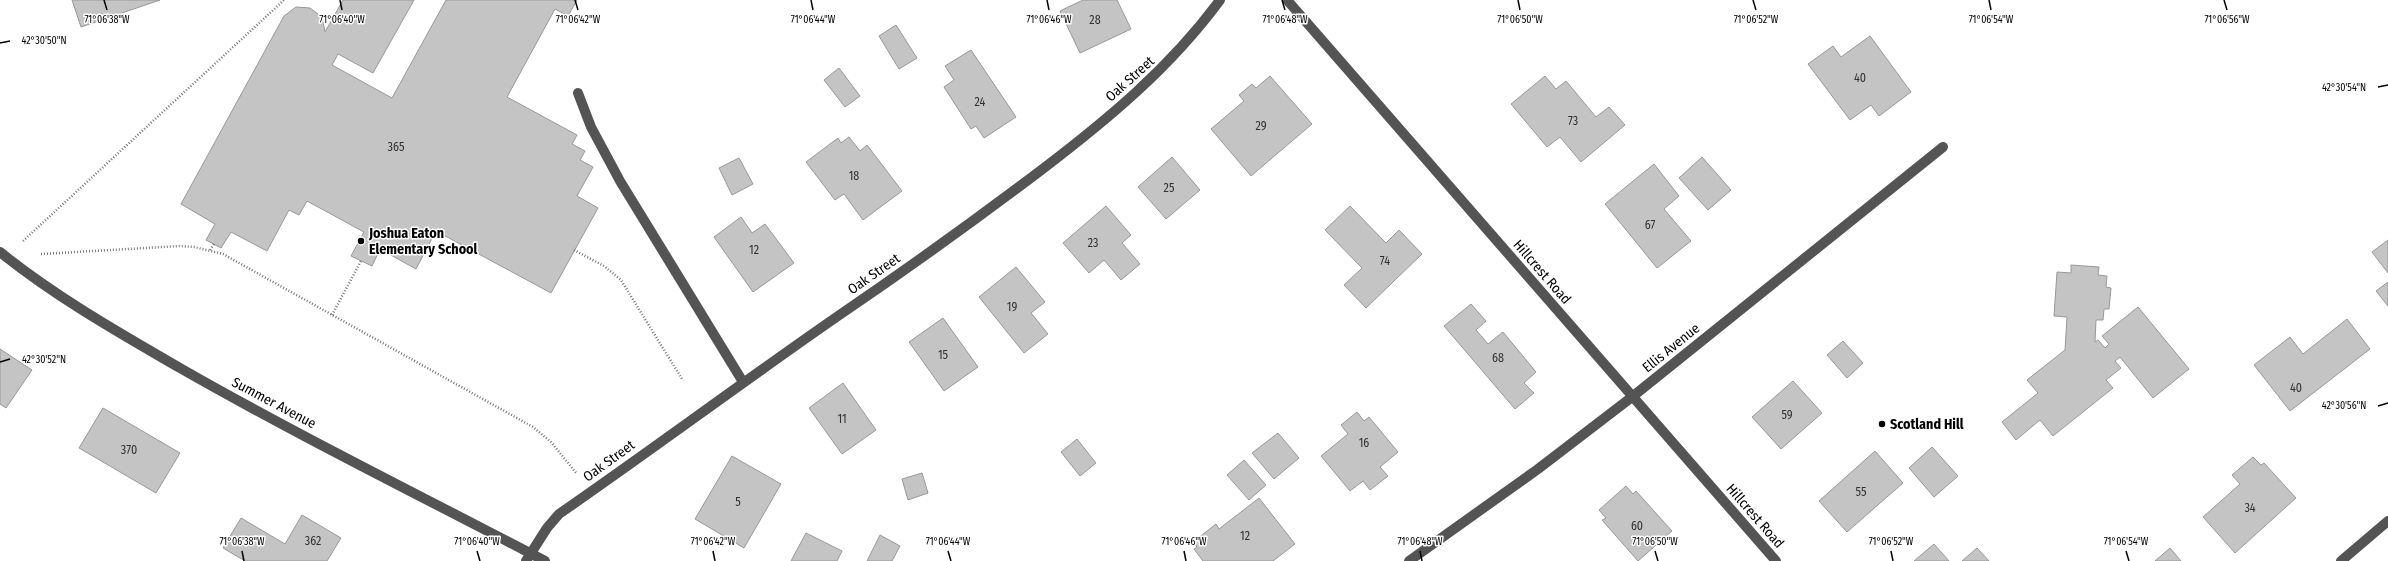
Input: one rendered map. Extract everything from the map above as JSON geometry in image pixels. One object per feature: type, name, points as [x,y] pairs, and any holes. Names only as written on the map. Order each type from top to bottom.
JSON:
[{"type":"street","name":"Oak Street","points":[[528,557],[553,520],[742,382],[930,253],[1073,146],[1132,97],[1174,57],[1220,0]]},
{"type":"street","name":"Hillcrest Road","points":[[1287,0],[1776,561]]},
{"type":"street","points":[[578,93],[591,127],[620,181],[742,382]]},
{"type":"street","name":"Ellis Avenue","points":[[1409,561],[1538,469],[1632,397],[1943,148]]},
{"type":"street","name":"Summer Avenue","points":[[3,255],[48,288],[120,334],[231,397],[528,557],[545,561]]},
{"type":"street","points":[[2341,561],[2388,521]]},
{"type":"path","points":[[3,255],[284,0]]},
{"type":"path","points":[[210,250],[214,244]]},
{"type":"path","points":[[3,255],[160,246],[194,246],[210,250],[238,262],[533,427],[560,451],[591,492]]},
{"type":"path","points":[[574,250],[604,266],[621,280],[682,380]]},
{"type":"path","points":[[332,315],[361,261]]},
{"type":"building","points":[[72,0],[160,0],[81,27]]},
{"type":"building","points":[[343,0],[414,0],[373,73],[338,54],[332,65],[392,98],[446,0],[577,0],[568,16],[555,9],[507,97],[577,135],[572,144],[585,151],[580,160],[593,167],[577,196],[598,208],[551,293],[436,231],[416,269],[380,249],[372,266],[351,256],[364,232],[307,201],[299,215],[289,210],[267,251],[231,232],[221,248],[206,240],[215,224],[181,204],[284,16],[296,7],[310,8],[322,17],[325,32]]},
{"type":"building","points":[[1083,0],[1117,0],[1131,29],[1080,53],[1060,11]]},
{"type":"building","points":[[896,25],[917,58],[899,69],[879,36]]},
{"type":"building","points":[[1870,36],[1911,92],[1879,116],[1871,105],[1850,120],[1808,64],[1833,46],[1841,57]]},
{"type":"building","points":[[971,50],[1016,117],[984,138],[976,126],[971,129],[944,87],[954,80],[945,66]]},
{"type":"building","points":[[839,68],[860,96],[845,107],[824,80]]},
{"type":"building","points":[[1270,76],[1312,124],[1251,176],[1211,129],[1244,101],[1239,95],[1252,84],[1256,88]]},
{"type":"building","points":[[1545,76],[1556,89],[1566,81],[1596,117],[1609,107],[1625,125],[1581,162],[1560,137],[1547,147],[1511,104]]},
{"type":"building","points":[[849,137],[860,151],[867,145],[902,191],[863,220],[844,194],[835,200],[806,162],[838,138],[841,143]]},
{"type":"building","points":[[1172,157],[1200,190],[1166,219],[1138,187]]},
{"type":"building","points":[[1702,157],[1731,190],[1708,210],[1679,178]]},
{"type":"building","points":[[739,158],[753,184],[732,195],[719,168]]},
{"type":"building","points":[[1654,164],[1679,196],[1664,209],[1691,241],[1657,268],[1605,204]]},
{"type":"building","points":[[1106,206],[1131,235],[1122,243],[1140,264],[1121,280],[1104,260],[1089,273],[1063,243]]},
{"type":"building","points":[[1350,206],[1386,243],[1399,230],[1422,254],[1366,308],[1344,285],[1362,268],[1325,230]]},
{"type":"building","points":[[741,217],[752,233],[765,224],[794,263],[753,292],[714,237]]},
{"type":"building","points":[[2388,240],[2388,273],[2372,252]]},
{"type":"building","points":[[2071,265],[2099,267],[2098,275],[2107,276],[2106,287],[2111,288],[2109,309],[2104,309],[2103,320],[2096,320],[2095,342],[2098,340],[2105,348],[2109,344],[2102,336],[2138,307],[2189,369],[2153,398],[2120,357],[2115,361],[2121,368],[2106,380],[2113,388],[2053,436],[2040,420],[2016,440],[2002,422],[2038,393],[2027,380],[2065,350],[2067,317],[2054,316],[2057,272],[2071,273]]},
{"type":"building","points":[[1016,267],[1045,302],[1031,313],[1048,334],[1024,353],[979,297]]},
{"type":"building","points":[[2388,282],[2388,306],[2376,291]]},
{"type":"building","points":[[1471,304],[1486,321],[1476,330],[1488,344],[1503,332],[1536,372],[1524,383],[1534,393],[1515,409],[1444,326]]},
{"type":"building","points":[[943,318],[978,367],[944,391],[909,342]]},
{"type":"building","points":[[2347,319],[2370,349],[2290,411],[2254,365],[2290,337],[2303,354]]},
{"type":"building","points":[[1843,341],[1863,363],[1847,378],[1827,355]]},
{"type":"building","points":[[0,349],[32,370],[6,408],[0,404]]},
{"type":"building","points":[[1793,381],[1822,413],[1781,449],[1752,417]]},
{"type":"building","points":[[843,383],[876,430],[842,454],[809,408]]},
{"type":"building","points":[[103,408],[180,453],[156,493],[79,448]]},
{"type":"building","points":[[1357,412],[1364,421],[1369,417],[1398,452],[1380,467],[1388,476],[1370,490],[1363,481],[1350,491],[1321,456],[1348,434],[1341,425]]},
{"type":"building","points":[[1278,433],[1299,458],[1274,479],[1252,453]]},
{"type":"building","points":[[1077,439],[1096,463],[1080,476],[1061,452]]},
{"type":"building","points":[[1932,447],[1958,476],[1934,497],[1909,468]]},
{"type":"building","points":[[1875,451],[1903,483],[1847,532],[1819,501]]},
{"type":"building","points":[[732,456],[781,484],[744,548],[695,519]]},
{"type":"building","points":[[2253,457],[2261,465],[2264,463],[2296,498],[2235,553],[2203,517],[2240,484],[2232,475]]},
{"type":"building","points":[[1244,460],[1266,485],[1249,500],[1227,475]]},
{"type":"building","points":[[922,473],[928,493],[908,500],[902,479]]},
{"type":"building","points":[[1626,486],[1633,494],[1636,491],[1672,531],[1638,561],[1602,520],[1606,518],[1599,510]]},
{"type":"building","points":[[1259,498],[1295,544],[1273,561],[1203,561],[1194,549],[1197,547],[1193,542],[1216,524],[1219,529]]},
{"type":"building","points":[[302,515],[341,538],[327,561],[245,561],[223,548],[241,518],[285,544]]},
{"type":"building","points":[[806,533],[842,551],[837,561],[791,561]]},
{"type":"building","points":[[880,535],[900,546],[892,561],[867,561]]},
{"type":"building","points":[[1934,544],[1949,561],[1914,561]]},
{"type":"building","points":[[1977,548],[1989,561],[1962,561]]},
{"type":"building","points":[[2170,548],[2181,561],[2155,561]]},
{"type":"place","name":"Joshua Eaton Elementary School","points":[[361,241]]},
{"type":"place","name":"Scotland Hill","points":[[1882,424]]}]
